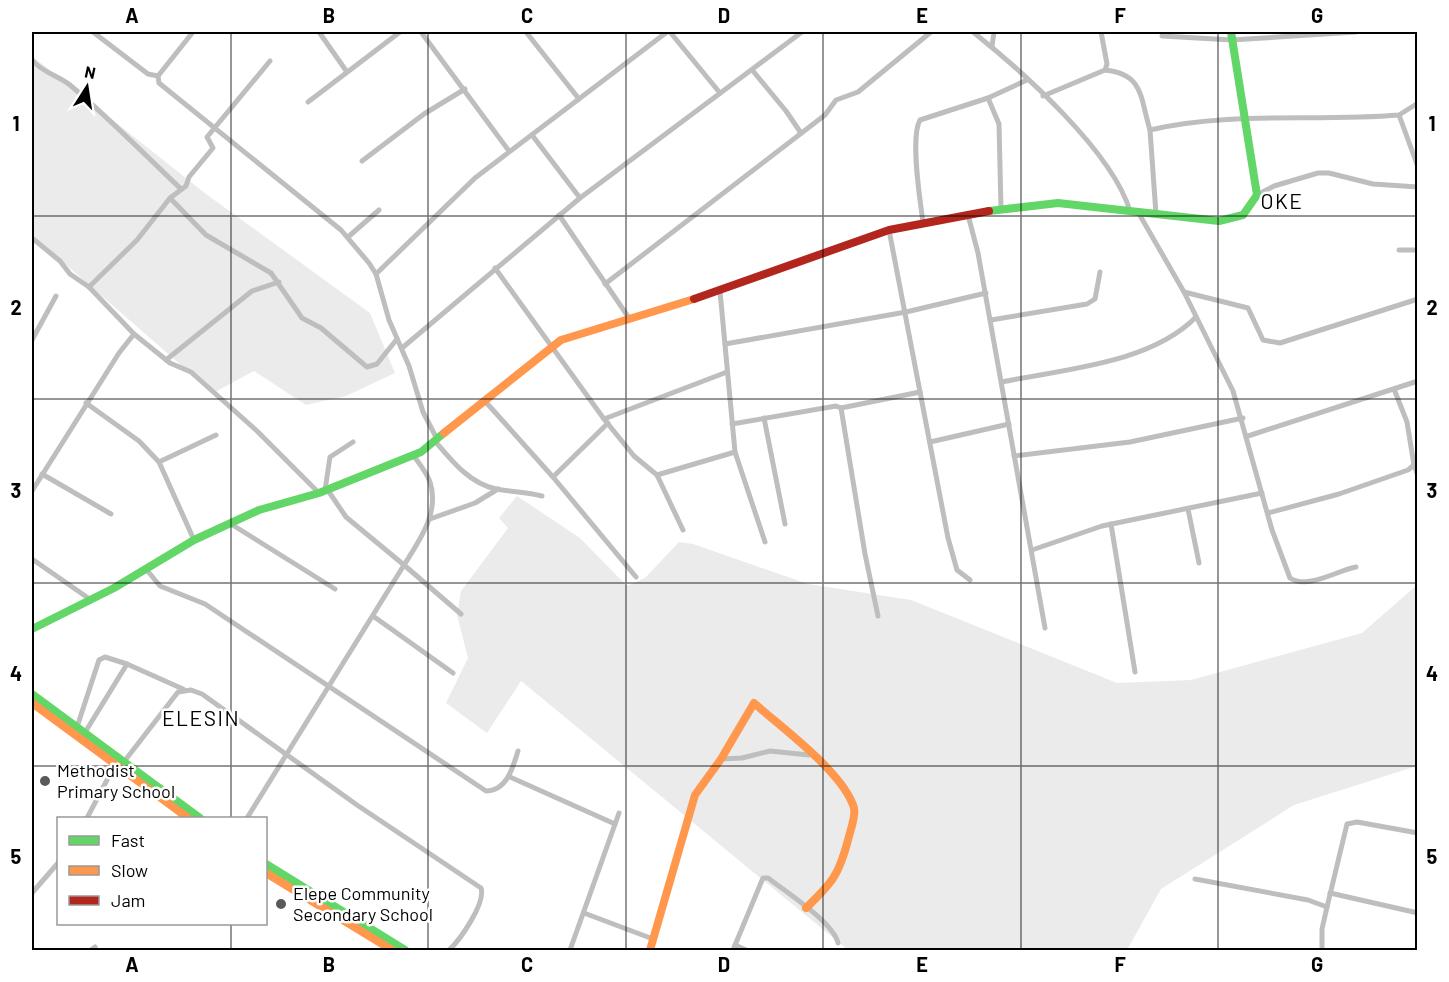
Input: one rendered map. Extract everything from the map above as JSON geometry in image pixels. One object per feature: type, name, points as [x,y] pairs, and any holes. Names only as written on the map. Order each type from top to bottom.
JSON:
[{"type":"street","points":[[93,32],[148,74],[158,76]]},
{"type":"street","points":[[158,76],[193,32]]},
{"type":"street","points":[[319,32],[347,72]]},
{"type":"street","points":[[308,102],[400,32]]},
{"type":"street","points":[[421,32],[465,89],[508,151]]},
{"type":"street","points":[[527,32],[579,99]]},
{"type":"street","points":[[376,274],[475,178],[669,32],[720,93]]},
{"type":"street","points":[[402,348],[580,198],[753,71],[802,32]]},
{"type":"street","points":[[605,284],[825,115],[836,100],[858,92],[931,32]]},
{"type":"street","points":[[973,32],[992,46],[1077,130],[1116,179],[1184,292],[1233,391],[1243,418],[1268,513],[1290,578],[1295,581],[1326,577],[1356,567]]},
{"type":"street","points":[[992,46],[994,32]]},
{"type":"street","points":[[1101,32],[1107,64],[1105,69]]},
{"type":"street","points":[[1162,36],[1356,32]]},
{"type":"street","points":[[1231,36],[1257,195]]},
{"type":"street","points":[[32,60],[39,69],[70,85],[133,141],[181,189]]},
{"type":"street","points":[[88,286],[136,240],[170,198],[186,186],[189,177],[213,148],[207,137],[214,126],[221,123],[270,61]]},
{"type":"street","points":[[1043,96],[1105,69],[1129,75],[1135,82],[1150,130],[1156,214]]},
{"type":"street","points":[[753,71],[801,133]]},
{"type":"street","points":[[158,76],[161,86],[214,126],[348,237],[376,274],[388,320],[402,348],[423,412],[436,440],[470,478],[498,489],[542,496]]},
{"type":"street","points":[[923,222],[917,173],[920,120],[988,98],[1027,80]]},
{"type":"street","points":[[362,161],[424,114],[465,89]]},
{"type":"street","points":[[988,98],[999,124],[1001,209]]},
{"type":"street","points":[[1150,130],[1178,124],[1224,119],[1244,121],[1398,115],[1418,103]]},
{"type":"street","points":[[1398,115],[1418,166]]},
{"type":"street","points":[[532,135],[580,198]]},
{"type":"street","points":[[32,629],[91,600],[194,540],[259,510],[324,491],[413,455],[436,440],[561,340],[720,291],[889,230],[1001,209],[1058,203],[1219,221],[1235,220],[1247,215],[1257,195],[1274,186],[1318,173],[1329,173],[1373,184],[1418,187]]},
{"type":"street","points":[[170,198],[206,235],[271,273],[302,318],[321,328],[367,367],[377,364],[397,339]]},
{"type":"street","points":[[348,237],[379,210]]},
{"type":"street","points":[[559,215],[629,318]]},
{"type":"street","points":[[968,215],[986,293],[1045,628]]},
{"type":"street","points":[[889,230],[953,559],[957,570],[970,580]]},
{"type":"street","points":[[32,238],[60,261],[70,274],[88,286],[134,334],[166,360],[190,372],[324,491],[346,517],[461,614]]},
{"type":"street","points":[[1399,250],[1418,250]]},
{"type":"street","points":[[495,268],[606,421],[634,456],[657,475],[683,530]]},
{"type":"street","points":[[991,320],[1087,304],[1095,299],[1100,272]]},
{"type":"street","points":[[166,360],[252,291],[279,282]]},
{"type":"street","points":[[720,291],[735,452],[765,542]]},
{"type":"street","points":[[1184,292],[1248,308],[1263,340],[1280,343],[1418,299]]},
{"type":"street","points":[[725,344],[906,312],[986,293]]},
{"type":"street","points":[[32,340],[56,297]]},
{"type":"street","points":[[1002,382],[1126,356],[1175,335],[1196,318]]},
{"type":"street","points":[[32,490],[86,404],[134,334]]},
{"type":"street","points":[[553,477],[606,421],[727,372]]},
{"type":"street","points":[[1248,436],[1418,381]]},
{"type":"street","points":[[1394,389],[1407,422],[1418,476]]},
{"type":"street","points":[[732,424],[836,406],[841,408],[920,393]]},
{"type":"street","points":[[484,400],[553,477],[636,577]]},
{"type":"street","points":[[86,404],[139,441],[159,462],[194,540]]},
{"type":"street","points":[[841,408],[865,554],[878,616]]},
{"type":"street","points":[[764,418],[785,524]]},
{"type":"street","points":[[1014,456],[1130,442],[1243,418]]},
{"type":"street","points":[[930,442],[1009,424]]},
{"type":"street","points":[[159,462],[216,435]]},
{"type":"street","points":[[324,491],[330,457],[353,442]]},
{"type":"street","points":[[657,475],[735,452]]},
{"type":"street","points":[[248,817],[373,616],[430,519],[431,483],[413,455]]},
{"type":"street","points":[[1268,513],[1339,494],[1408,470],[1414,465]]},
{"type":"street","points":[[42,474],[111,514]]},
{"type":"street","points":[[430,519],[471,505],[498,489]]},
{"type":"street","points":[[1032,550],[1111,524],[1262,493]]},
{"type":"street","points":[[1188,509],[1198,563]]},
{"type":"street","points":[[231,524],[335,589]]},
{"type":"street","points":[[1111,524],[1135,672]]},
{"type":"street","points":[[32,559],[91,600]]},
{"type":"street","points":[[146,569],[160,586],[205,604],[329,684],[486,791],[491,791],[510,777],[518,751]]},
{"type":"street","points":[[373,616],[453,673]]},
{"type":"street","points":[[77,727],[99,660],[105,657],[128,664],[183,689],[202,694],[481,888],[482,896],[468,925],[448,951]]},
{"type":"street","points":[[84,734],[128,664]]},
{"type":"street","points":[[88,817],[108,778],[121,766],[178,692],[183,689]]},
{"type":"street","points":[[32,694],[77,727],[121,766],[185,817]]},
{"type":"street","points":[[32,703],[197,817]]},
{"type":"street","points":[[650,951],[695,795],[721,759],[754,703],[809,755],[826,767],[846,789],[855,813],[838,875],[806,908]]},
{"type":"street","points":[[721,759],[777,751],[809,755]]},
{"type":"street","points":[[510,777],[615,824]]},
{"type":"street","points":[[570,951],[619,813]]},
{"type":"street","points":[[1322,951],[1322,929],[1347,824],[1357,822],[1418,833]]},
{"type":"street","points":[[32,893],[57,864]]},
{"type":"street","points":[[271,874],[392,951]]},
{"type":"street","points":[[271,874],[405,951]]},
{"type":"street","points":[[746,951],[734,948],[763,878],[768,878],[806,908],[835,935],[838,943]]},
{"type":"street","points":[[1195,879],[1308,900],[1327,907]]},
{"type":"street","points":[[1330,893],[1418,913]]},
{"type":"street","points":[[584,913],[653,939]]},
{"type":"shaded area","points":[[32,56],[206,194],[370,313],[395,373],[346,396],[306,405],[254,371],[213,393],[32,235]]},
{"type":"shaded area","points":[[517,496],[580,538],[627,586],[645,578],[679,542],[693,544],[808,584],[911,600],[1117,683],[1191,680],[1362,633],[1417,585],[1417,766],[1294,805],[1161,889],[1127,950],[848,950],[521,681],[487,733],[446,703],[468,658],[457,615],[461,591],[508,528],[499,518]]},
{"type":"traffic: fast","points":[[989,211],[1058,203],[1219,221],[1243,215],[1257,195],[1231,32]]},
{"type":"traffic: fast","points":[[32,629],[114,588],[194,540],[259,510],[319,493],[421,452],[444,433]]},
{"type":"traffic: fast","points":[[32,694],[199,817]]},
{"type":"traffic: fast","points":[[267,865],[405,950]]},
{"type":"traffic: slow","points":[[444,433],[561,340],[694,299]]},
{"type":"traffic: slow","points":[[32,703],[187,817]]},
{"type":"traffic: slow","points":[[650,950],[695,795],[721,759],[754,703],[825,766],[848,794],[854,808],[845,852],[838,870],[828,885],[806,908]]},
{"type":"traffic: slow","points":[[267,874],[392,950]]},
{"type":"traffic: jam","points":[[694,299],[889,230],[989,211]]},
{"type":"place","name":"Methodist Primary School","points":[[45,781]]},
{"type":"place","name":"Elepe Community Secondary School","points":[[281,904]]},
{"type":"district","name":"OKE","points":[[1282,202]]},
{"type":"district","name":"ELESIN","points":[[201,719]]}]
